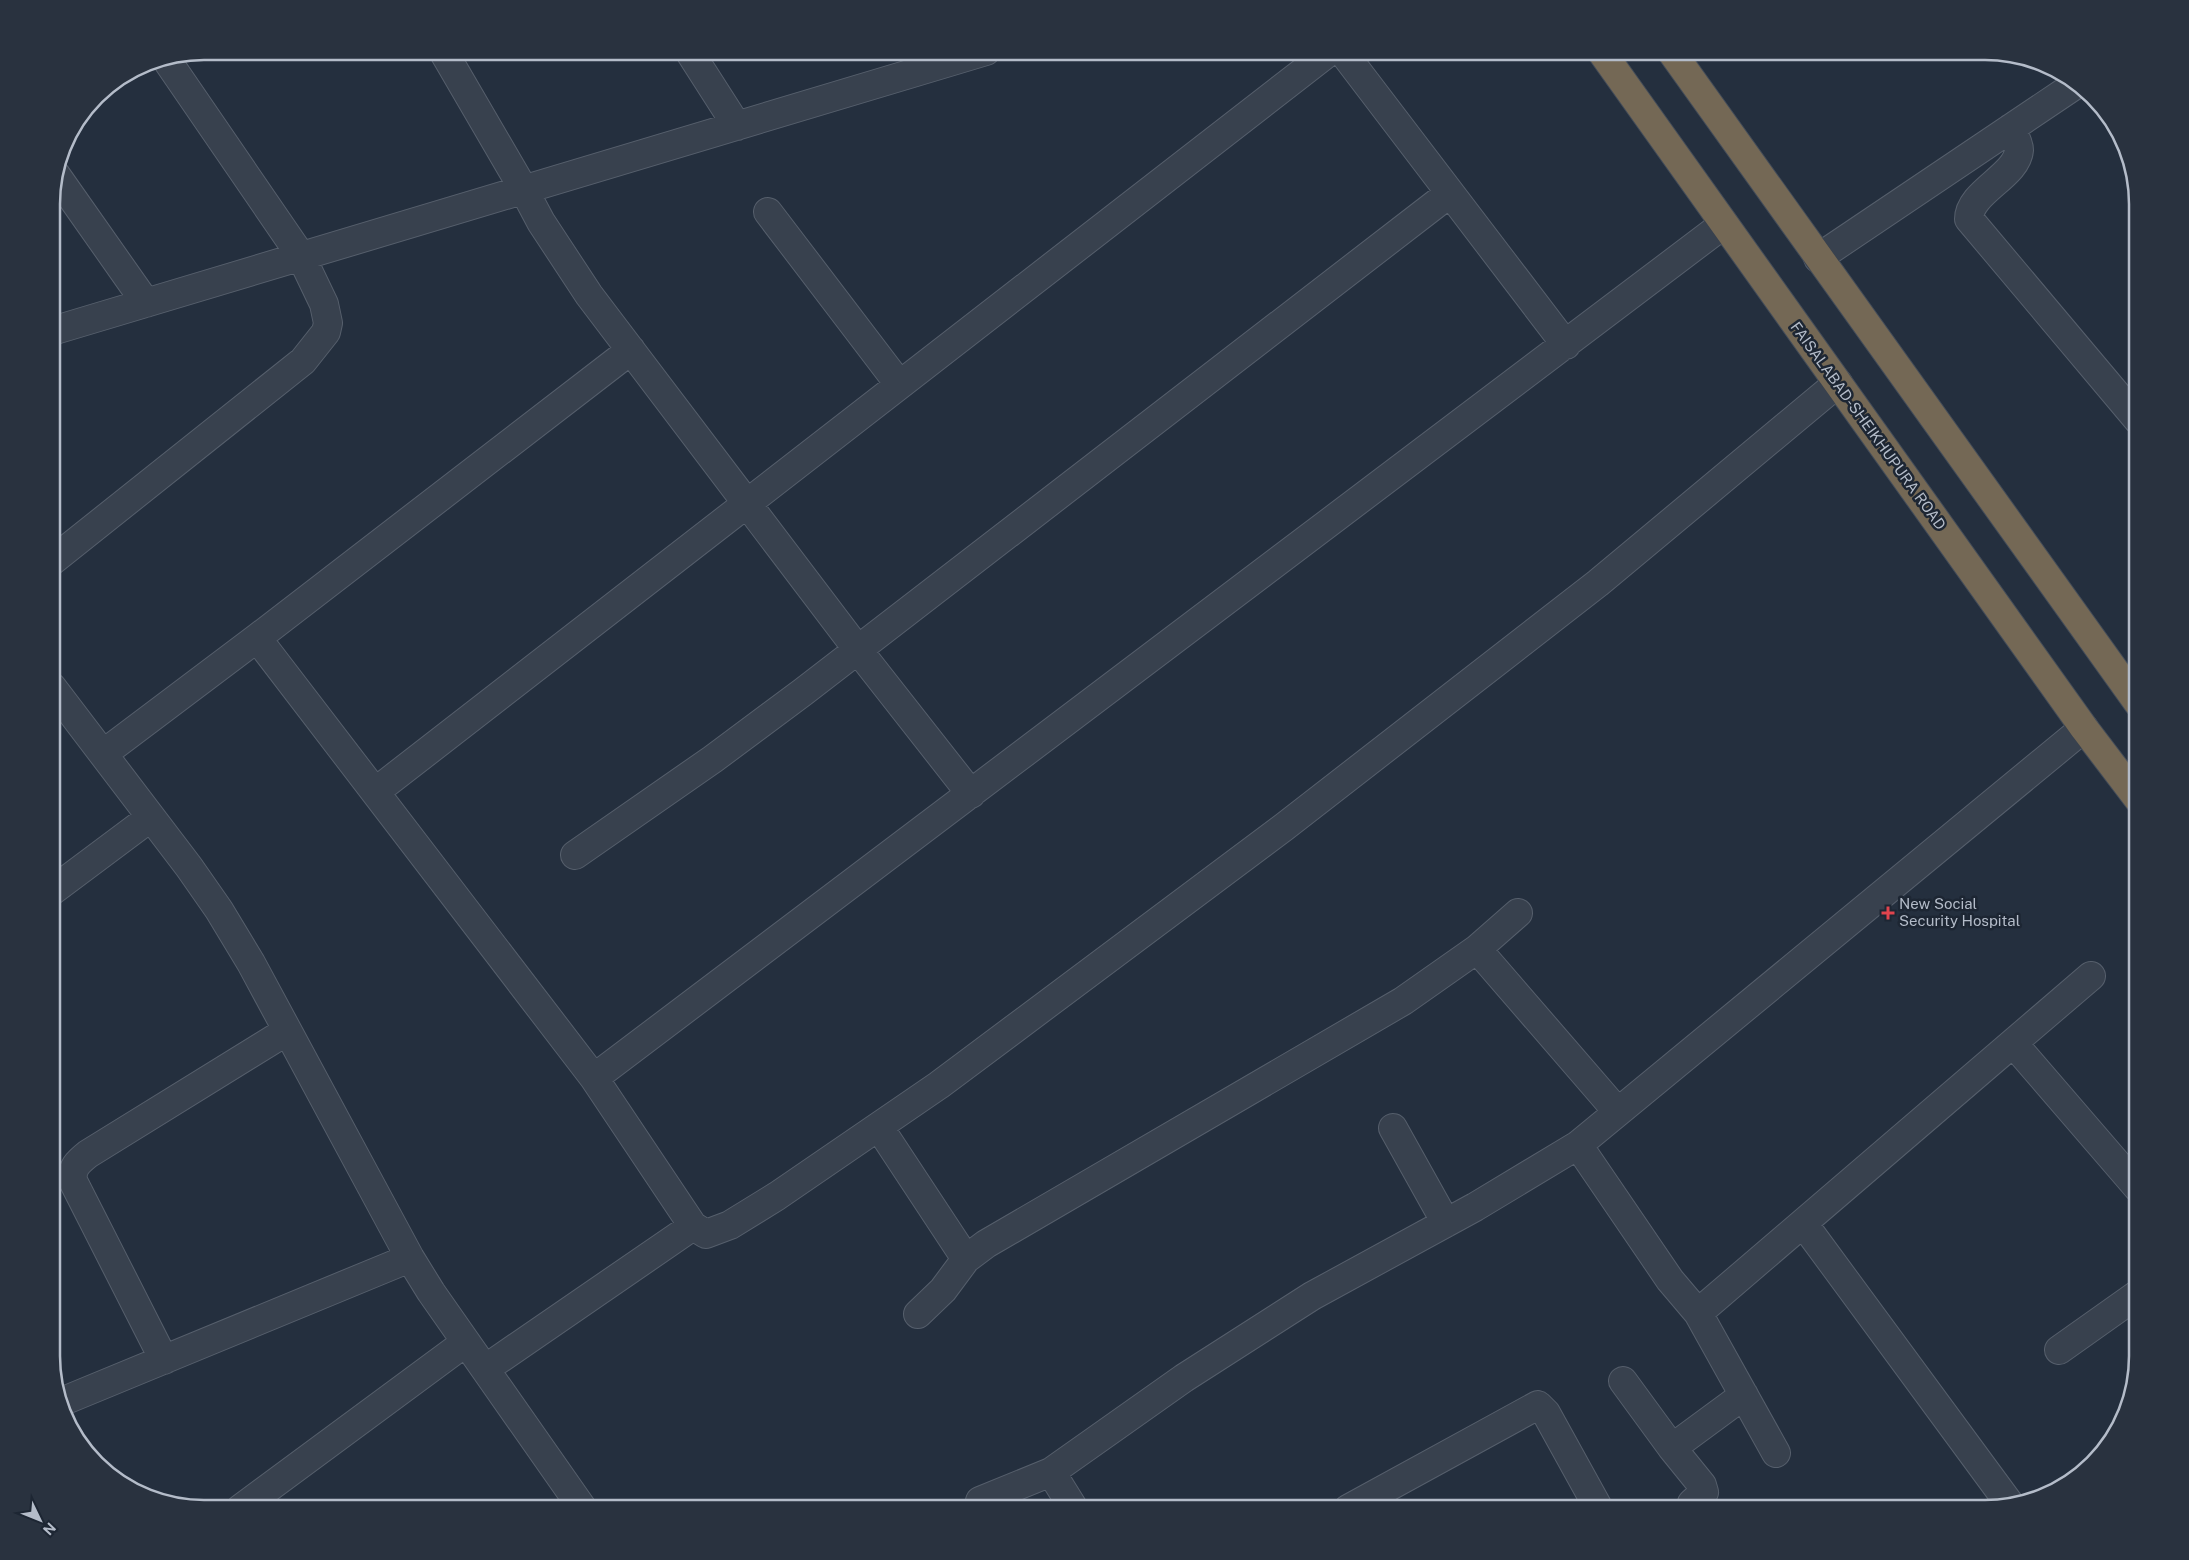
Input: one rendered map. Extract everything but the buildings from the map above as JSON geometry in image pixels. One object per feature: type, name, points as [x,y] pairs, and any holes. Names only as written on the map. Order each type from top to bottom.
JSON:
[{"type":"highway","name":"FAISALABAD-SHEIKHUPURA ROAD","points":[[1607,60],[2084,728],[2129,787]]},
{"type":"highway","points":[[1677,60],[1818,258],[2129,685]]},
{"type":"street","points":[[448,60],[551,238],[589,295],[858,650],[971,794]]},
{"type":"street","points":[[695,60],[737,126]]},
{"type":"street","points":[[60,329],[956,60]]},
{"type":"street","points":[[375,792],[746,502],[1318,60]]},
{"type":"street","points":[[1349,60],[1566,345]]},
{"type":"street","points":[[60,554],[303,361],[317,346],[326,332],[328,323],[324,304],[301,256],[170,64]]},
{"type":"street","points":[[1818,258],[2070,88]]},
{"type":"street","points":[[2011,128],[2019,150],[2016,158],[2008,169],[1973,203],[1969,212],[1969,219],[2129,409]]},
{"type":"street","points":[[61,183],[146,303]]},
{"type":"street","points":[[575,856],[713,759],[858,650],[1450,193]]},
{"type":"street","points":[[768,212],[899,384]]},
{"type":"street","points":[[594,1078],[1724,224]]},
{"type":"street","points":[[103,754],[631,350]]},
{"type":"street","points":[[257,638],[594,1078],[693,1226],[706,1234],[730,1225],[777,1196],[879,1127],[1011,1032],[1292,821],[1598,583],[1838,383]]},
{"type":"street","points":[[60,698],[151,816],[219,910],[251,963],[410,1258],[431,1292],[484,1368],[568,1500]]},
{"type":"street","points":[[982,1500],[1051,1472],[1184,1378],[1312,1296],[1446,1223],[1578,1145],[2084,728]]},
{"type":"street","points":[[60,885],[151,816]]},
{"type":"street","points":[[918,1314],[943,1290],[966,1259],[986,1244],[1403,1000],[1477,949],[1518,913]]},
{"type":"street","points":[[1477,949],[1617,1111]]},
{"type":"street","points":[[1698,1313],[2091,976]]},
{"type":"street","points":[[164,1360],[73,1181],[72,1174],[74,1168],[88,1154],[287,1031]]},
{"type":"street","points":[[2013,1043],[2129,1178]]},
{"type":"street","points":[[879,1127],[966,1259]]},
{"type":"street","points":[[1393,1128],[1446,1223]]},
{"type":"street","points":[[1578,1145],[1670,1280],[1698,1313],[1776,1452]]},
{"type":"street","points":[[1803,1224],[2006,1499]]},
{"type":"street","points":[[484,1368],[693,1226]]},
{"type":"street","points":[[67,1399],[410,1258]]},
{"type":"street","points":[[2059,1350],[2129,1300]]},
{"type":"street","points":[[252,1500],[466,1342]]},
{"type":"street","points":[[1623,1381],[1704,1488],[1704,1492],[1695,1500]]},
{"type":"street","points":[[1672,1448],[1744,1396]]},
{"type":"street","points":[[1364,1500],[1538,1405],[1546,1413],[1594,1500]]},
{"type":"street","points":[[1051,1472],[1068,1500]]},
{"type":"place","name":"New Social Security Hospital","points":[[1888,913]]}]
